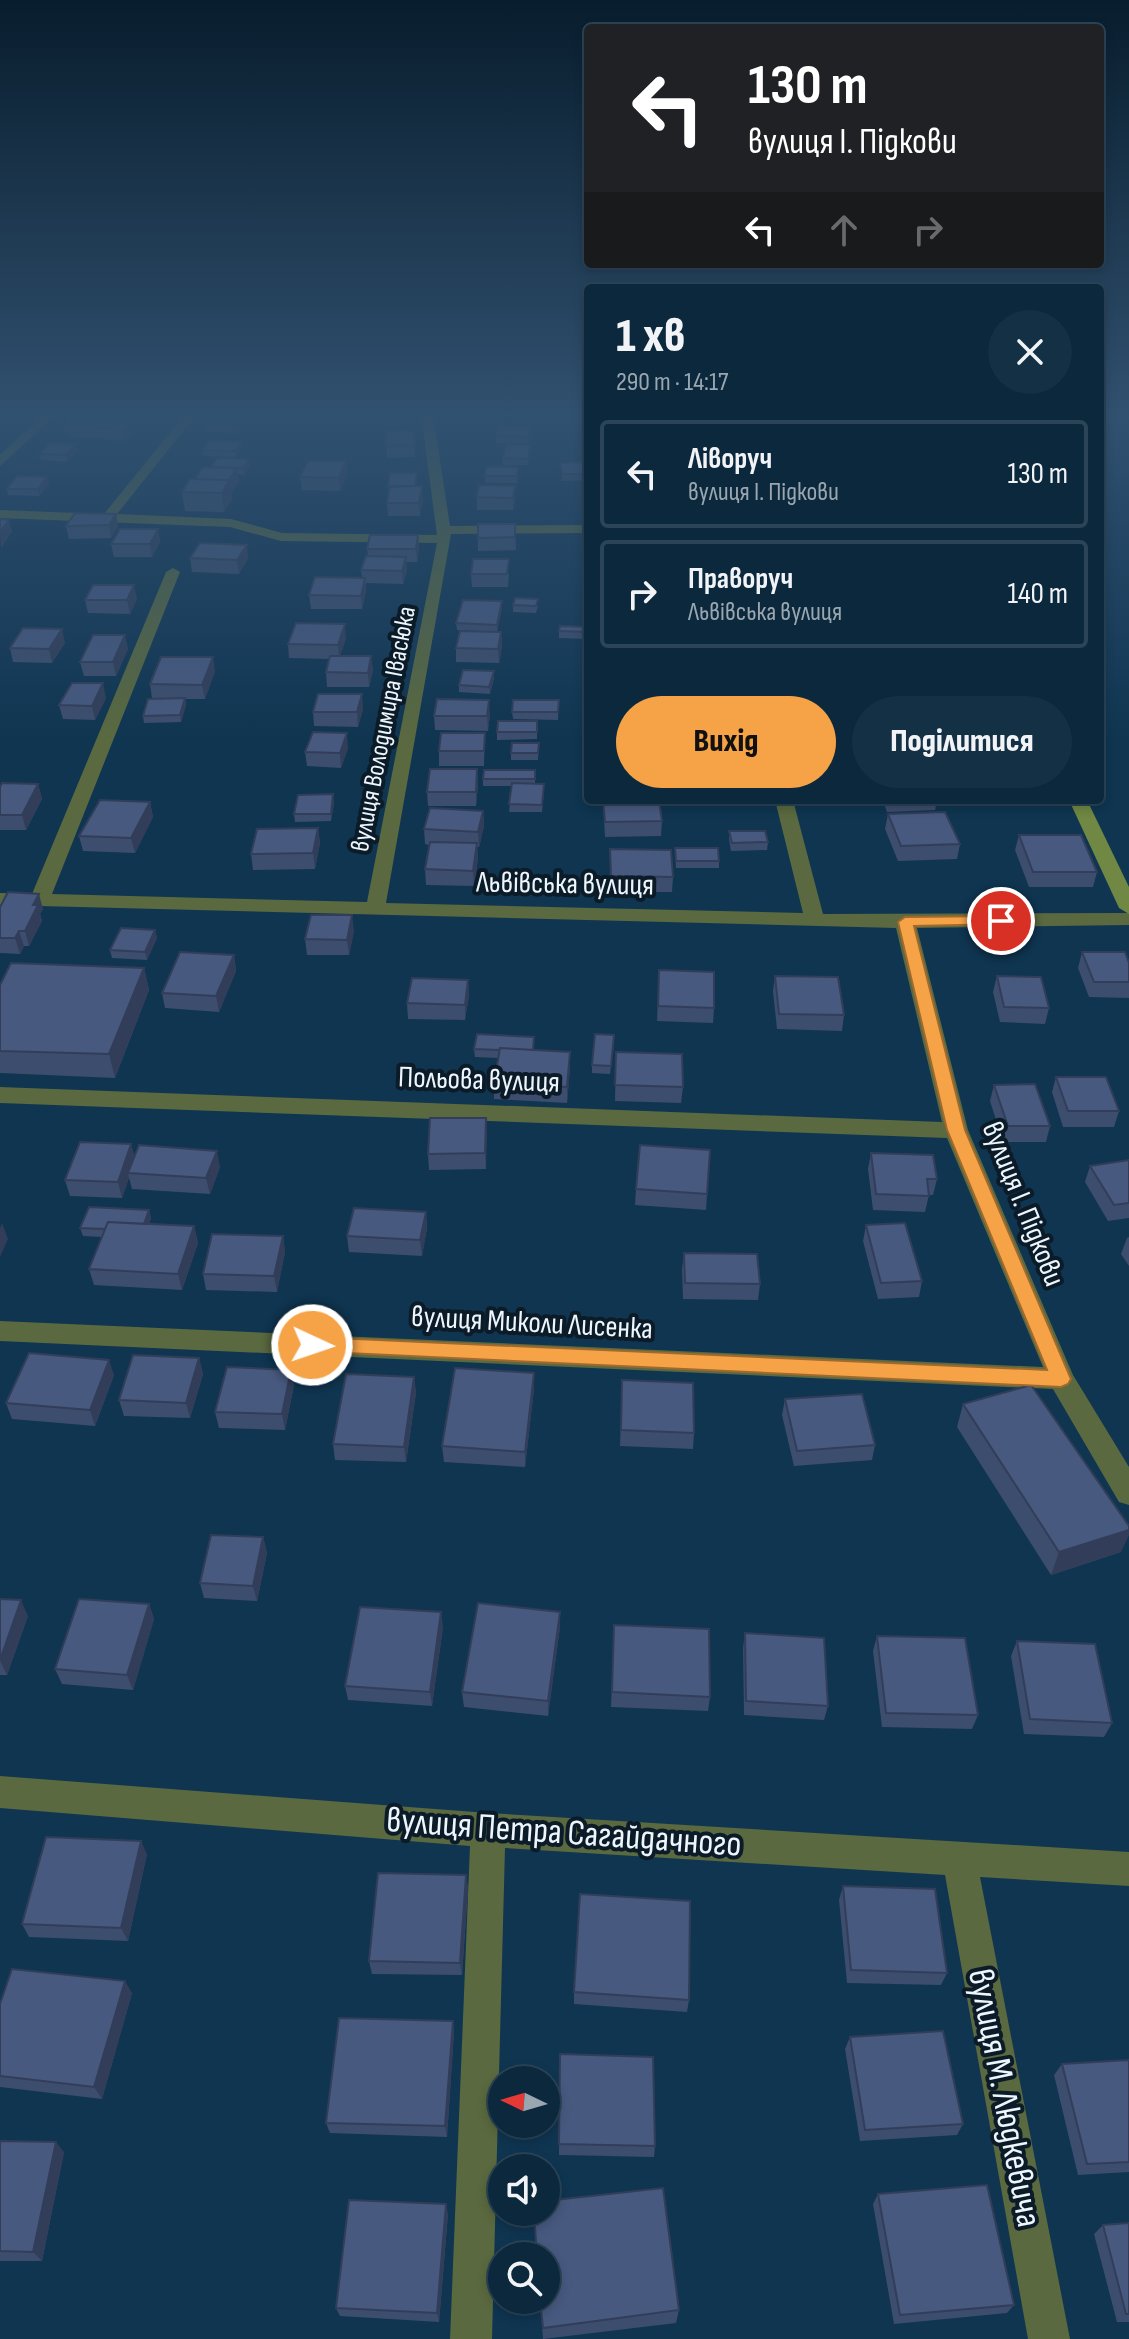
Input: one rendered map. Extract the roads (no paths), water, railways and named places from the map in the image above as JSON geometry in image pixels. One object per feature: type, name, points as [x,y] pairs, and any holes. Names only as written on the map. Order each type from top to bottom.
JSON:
[{"type":"street","points":[[232,523],[281,537],[584,529]]},
{"type":"street","name":"вулиця Володимира Івасюка","points":[[375,910],[445,534],[443,523]]},
{"type":"street","points":[[39,901],[173,572]]},
{"type":"street","points":[[785,804],[814,919]]},
{"type":"street","points":[[1080,804],[1129,908]]},
{"type":"street","name":"Львівська вулиця","points":[[0,899],[905,922],[1129,919]]},
{"type":"street","name":"вулиця І. Підкови","points":[[905,922],[956,1130],[1061,1379],[1129,1493]]},
{"type":"street","name":"Польова вулиця","points":[[0,1095],[956,1130]]},
{"type":"street","name":"вулиця Миколи Лисенка","points":[[0,1331],[1061,1379]]},
{"type":"street","name":"вулиця Петра Сагайдачного","points":[[2,1798],[1129,1869]]},
{"type":"street","points":[[471,2339],[488,1830]]},
{"type":"street","name":"вулиця М. Людкевича","points":[[959,1858],[1049,2339]]}]
